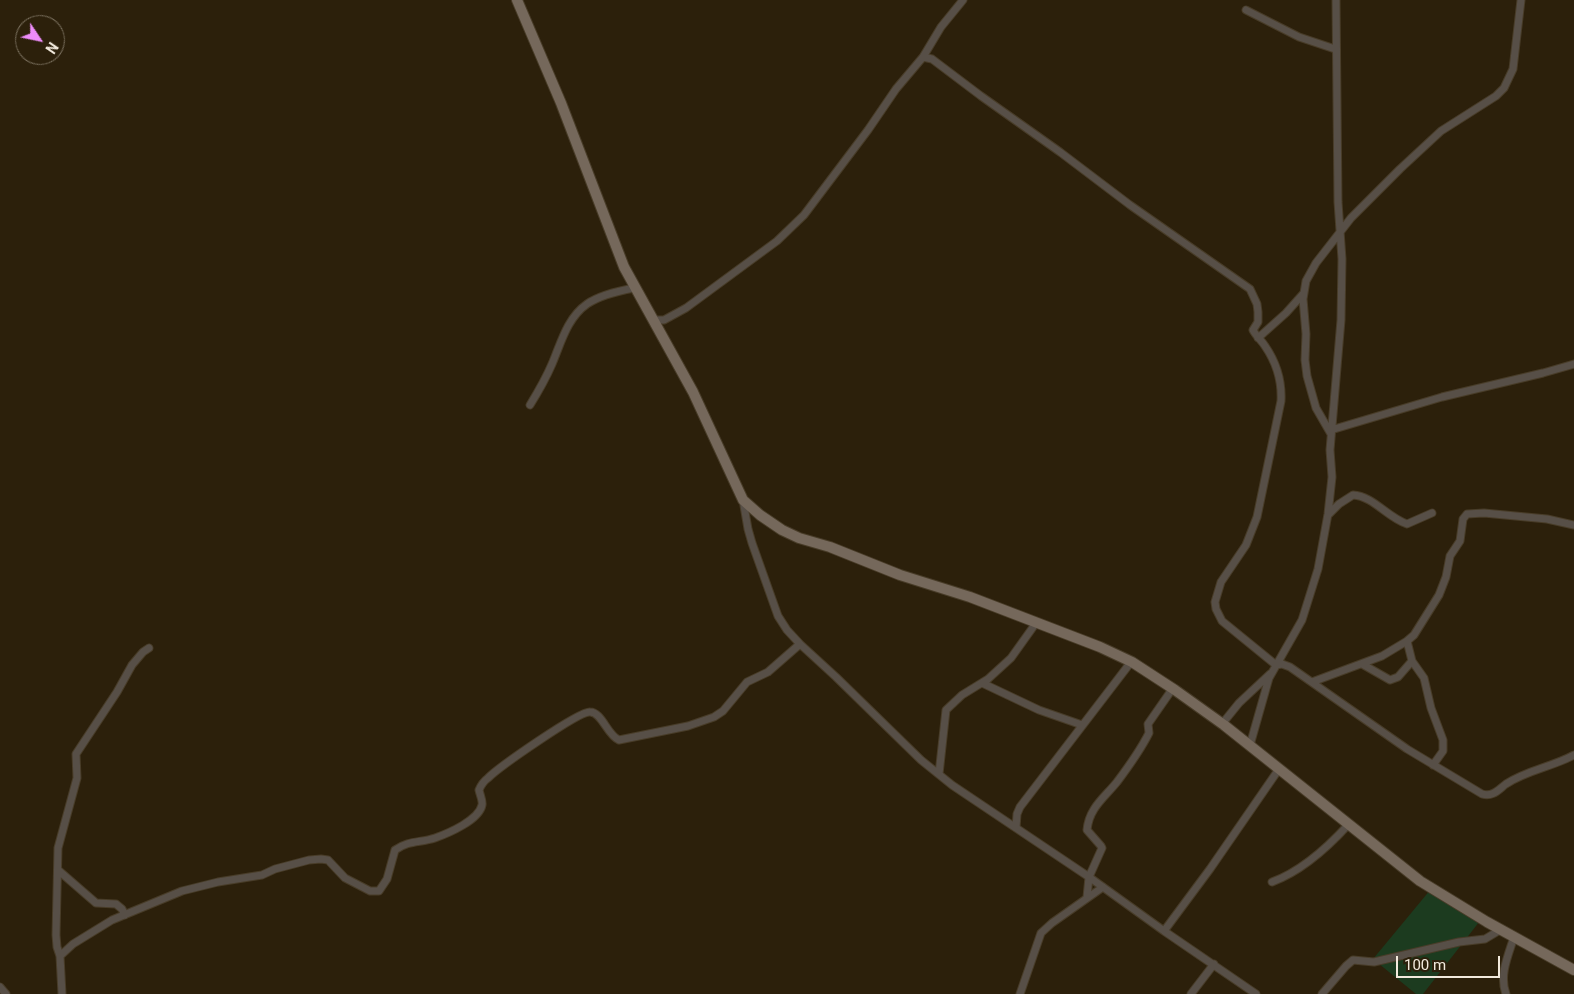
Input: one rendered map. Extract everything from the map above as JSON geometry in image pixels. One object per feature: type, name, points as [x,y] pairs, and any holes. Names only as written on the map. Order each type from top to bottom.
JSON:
[{"type":"street","points":[[517,0],[561,103],[615,247],[634,288],[654,320],[693,392],[743,500],[748,529],[778,616],[787,630],[921,760],[939,774],[1256,994]]},
{"type":"street","points":[[654,320],[664,320],[682,311],[778,241],[804,215],[909,72],[923,57],[941,27],[963,0]]},
{"type":"street","points":[[1250,745],[1264,693],[1272,672],[1302,620],[1318,569],[1328,514],[1332,477],[1331,432],[1341,320],[1342,259],[1338,202],[1336,0]]},
{"type":"street","points":[[1331,432],[1316,408],[1305,360],[1304,294],[1310,274],[1316,262],[1357,211],[1441,131],[1483,105],[1504,88],[1513,69],[1521,0]]},
{"type":"street","points":[[1246,10],[1299,37],[1335,49]]},
{"type":"street","points":[[923,57],[932,59],[940,64],[957,79],[1060,152],[1130,205],[1250,289],[1256,304],[1258,322],[1252,330],[1266,347],[1279,375],[1281,401],[1257,517],[1246,545],[1221,582],[1215,602],[1222,621],[1276,665],[1286,665],[1407,749],[1482,794],[1490,795],[1521,775],[1563,761],[1574,754]]},
{"type":"street","points":[[530,405],[548,372],[569,324],[578,312],[588,303],[601,297],[634,288]]},
{"type":"street","points":[[1258,338],[1294,306],[1304,294]]},
{"type":"street","points":[[1331,432],[1442,397],[1574,364]]},
{"type":"street","points":[[1328,514],[1352,496],[1363,497],[1393,518],[1407,524],[1432,513]]},
{"type":"street","points":[[743,500],[760,515],[782,530],[800,538],[830,547],[900,575],[970,597],[1100,647],[1131,662],[1173,688],[1250,745],[1420,881],[1500,930],[1574,970]]},
{"type":"street","points":[[1312,682],[1362,664],[1407,641],[1420,627],[1439,595],[1446,577],[1450,556],[1460,541],[1463,519],[1467,514],[1484,513],[1547,519],[1574,525]]},
{"type":"street","points":[[939,774],[946,710],[962,695],[982,683],[1011,658],[1036,623]]},
{"type":"street","points":[[1407,641],[1412,662],[1424,678],[1431,708],[1443,740],[1442,751],[1432,765]]},
{"type":"street","points":[[60,956],[72,944],[112,920],[182,892],[204,885],[251,878],[293,864],[321,859],[332,864],[345,878],[370,891],[379,891],[387,880],[395,850],[409,842],[435,838],[472,820],[482,806],[483,803],[479,790],[486,779],[515,757],[576,717],[588,712],[594,712],[613,737],[619,740],[664,732],[702,722],[723,711],[747,682],[768,672],[800,644]]},
{"type":"street","points":[[62,994],[60,956],[56,947],[58,848],[77,778],[77,751],[132,665],[149,648]]},
{"type":"street","points":[[1016,828],[1017,814],[1020,807],[1131,662]]},
{"type":"street","points":[[1362,664],[1390,680],[1398,677],[1412,662]]},
{"type":"street","points":[[1222,724],[1240,703],[1272,672]]},
{"type":"street","points":[[982,683],[1039,710],[1082,726]]},
{"type":"street","points":[[1087,897],[1089,877],[1102,848],[1087,830],[1093,810],[1140,750],[1150,734],[1148,724],[1173,688]]},
{"type":"street","points":[[1164,931],[1210,869],[1279,769]]},
{"type":"street","points":[[1272,882],[1284,878],[1307,863],[1333,841],[1348,824]]},
{"type":"street","points":[[58,870],[96,903],[116,904],[125,915]]},
{"type":"street","points":[[1020,994],[1041,933],[1102,887]]},
{"type":"street","points":[[1322,994],[1353,960],[1374,962],[1459,942],[1485,939],[1500,930]]},
{"type":"street","points":[[1506,994],[1503,982],[1504,970],[1514,938]]},
{"type":"street","points":[[1191,994],[1214,964]]},
{"type":"street","points":[[0,987],[6,994]]},
{"type":"green space","points":[[1431,889],[1483,917],[1423,994],[1416,994],[1373,959]]}]
